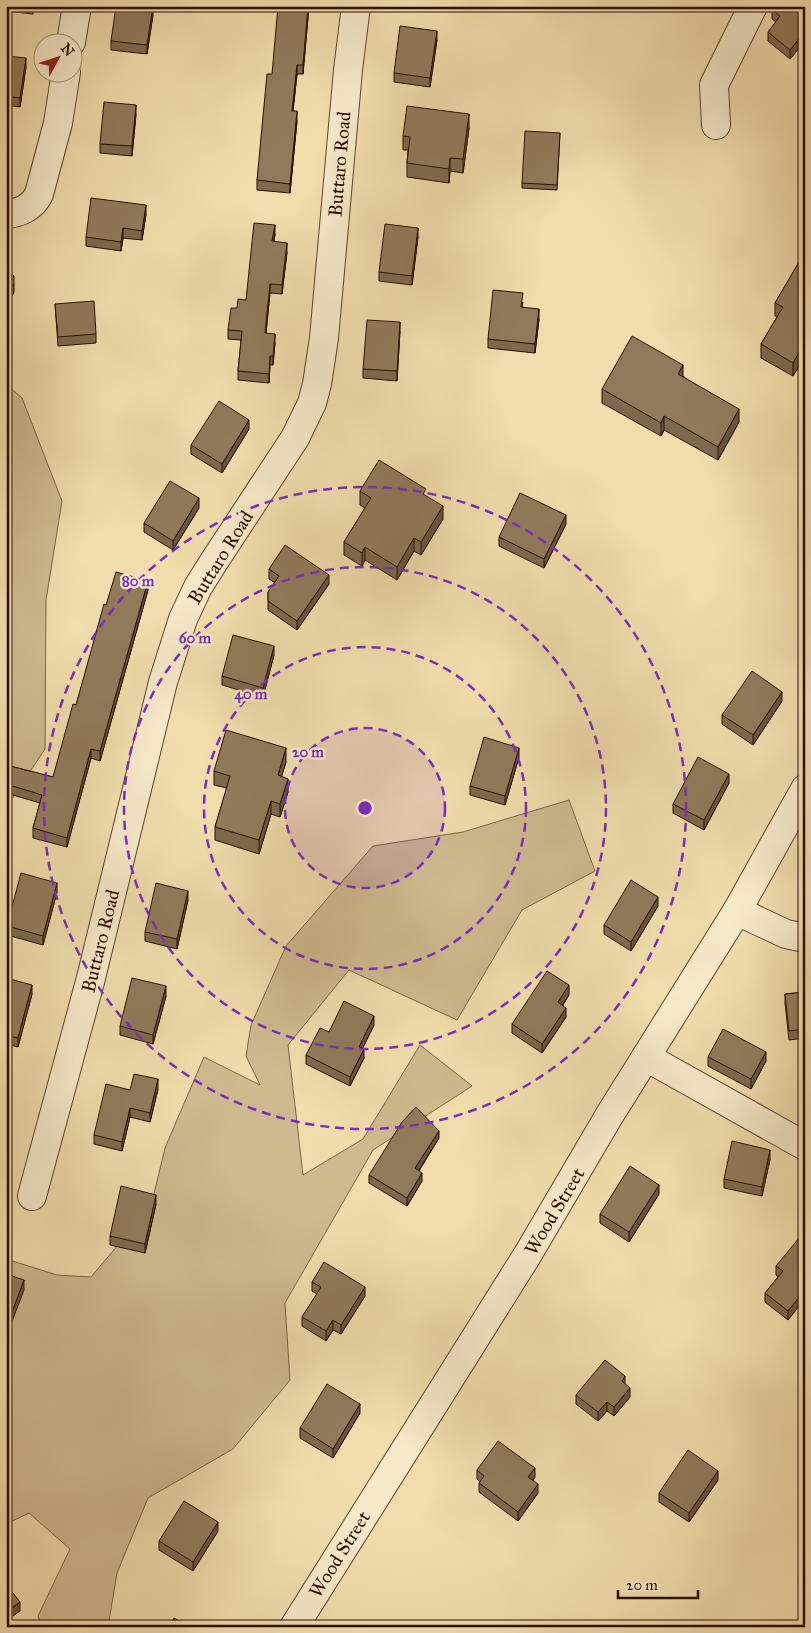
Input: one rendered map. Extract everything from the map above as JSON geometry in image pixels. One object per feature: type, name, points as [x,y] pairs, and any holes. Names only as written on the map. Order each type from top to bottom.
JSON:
[{"type":"street","points":[[73,32],[77,6]]},
{"type":"street","name":"Buttaro Road","points":[[32,1196],[91,978],[163,682],[183,619],[198,587],[295,438],[312,403],[324,338],[348,70],[356,6]]},
{"type":"street","points":[[716,125],[714,85],[753,6]]},
{"type":"street","points":[[16,211],[37,198],[45,177],[58,123],[64,82]]},
{"type":"street","name":"Wood Street","points":[[294,1627],[528,1254],[646,1057],[737,912],[805,790]]},
{"type":"street","points":[[737,912],[786,934],[805,938]]},
{"type":"street","points":[[646,1057],[805,1146]]},
{"type":"shaded area","points":[[6,384],[22,398],[62,501],[46,600],[45,749],[6,808]]},
{"type":"shaded area","points":[[569,800],[595,871],[522,910],[457,1020],[349,970],[288,1045],[303,1175],[363,1139],[420,1045],[472,1086],[373,1150],[285,1303],[290,1380],[233,1449],[148,1498],[117,1573],[108,1627],[42,1627],[38,1616],[70,1549],[29,1513],[6,1524],[6,1259],[57,1275],[91,1277],[151,1206],[165,1148],[204,1057],[260,1085],[246,1056],[251,1025],[286,946],[373,846],[463,832]]},
{"type":"building","points":[[116,6],[153,6],[147,45],[111,41]]},
{"type":"building","points":[[278,6],[308,6],[303,65],[297,65],[292,111],[297,111],[290,184],[257,180],[267,74],[272,74]]},
{"type":"building","points":[[774,6],[805,6],[805,31],[790,50],[768,32],[780,16],[772,10]]},
{"type":"building","points":[[400,26],[437,31],[430,78],[394,73]]},
{"type":"building","points":[[6,56],[26,58],[20,98],[6,96]]},
{"type":"building","points":[[104,102],[136,105],[132,146],[100,144]]},
{"type":"building","points":[[407,106],[469,114],[463,159],[450,158],[449,169],[407,163],[410,137],[403,136]]},
{"type":"building","points":[[525,131],[560,133],[557,185],[522,183]]},
{"type":"building","points":[[91,198],[146,205],[142,231],[123,228],[121,242],[86,237]]},
{"type":"building","points":[[254,223],[275,225],[272,241],[287,243],[282,285],[270,284],[265,333],[275,334],[273,356],[270,356],[269,374],[238,371],[242,331],[228,330],[231,308],[237,308],[238,299],[246,300]]},
{"type":"building","points":[[385,224],[418,228],[412,276],[379,272]]},
{"type":"building","points":[[805,252],[805,342],[793,363],[761,344],[783,307],[775,303]]},
{"type":"building","points":[[6,270],[14,276],[14,284],[6,294]]},
{"type":"building","points":[[493,290],[523,293],[521,307],[539,309],[535,344],[488,339]]},
{"type":"building","points":[[94,301],[96,334],[58,337],[55,304]]},
{"type":"building","points":[[367,320],[400,322],[397,371],[363,369]]},
{"type":"building","points":[[632,336],[683,365],[678,374],[739,409],[718,447],[664,416],[661,423],[602,389]]},
{"type":"building","points":[[219,401],[249,420],[222,464],[191,445]]},
{"type":"building","points":[[379,460],[426,489],[423,494],[443,506],[421,542],[414,538],[397,567],[365,547],[362,553],[344,542],[371,498],[360,491]]},
{"type":"building","points":[[170,481],[199,498],[173,541],[144,523]]},
{"type":"building","points":[[520,493],[566,515],[544,559],[499,537]]},
{"type":"building","points":[[285,545],[329,575],[297,621],[268,601],[268,592],[279,576],[269,569]]},
{"type":"building","points":[[116,572],[148,581],[100,751],[91,749],[67,838],[33,828],[42,795],[6,784],[6,765],[53,777],[73,704],[76,705],[104,604],[106,605]]},
{"type":"building","points":[[233,635],[274,646],[263,688],[222,676]]},
{"type":"building","points":[[752,671],[782,692],[753,735],[722,715]]},
{"type":"building","points":[[226,730],[286,748],[278,775],[288,779],[280,804],[271,801],[259,840],[215,827],[230,776],[214,771]]},
{"type":"building","points":[[484,737],[519,748],[505,796],[470,786]]},
{"type":"building","points":[[698,757],[729,774],[704,820],[673,804]]},
{"type":"building","points":[[21,873],[57,883],[43,936],[7,926]]},
{"type":"building","points":[[631,880],[658,897],[631,942],[604,925]]},
{"type":"building","points":[[156,883],[188,891],[177,939],[145,932]]},
{"type":"building","points":[[547,971],[569,985],[558,1002],[566,1008],[542,1044],[512,1024]]},
{"type":"building","points":[[6,978],[32,985],[18,1038],[6,1035]]},
{"type":"building","points":[[132,978],[166,986],[153,1035],[120,1026]]},
{"type":"building","points":[[805,992],[805,1029],[789,1031],[785,994]]},
{"type":"building","points":[[344,1001],[374,1016],[359,1047],[364,1049],[350,1077],[306,1055],[320,1028],[329,1032]]},
{"type":"building","points":[[723,1029],[766,1052],[751,1079],[708,1057]]},
{"type":"building","points":[[134,1074],[158,1079],[150,1113],[130,1108],[122,1142],[94,1135],[106,1084],[130,1090]]},
{"type":"building","points":[[416,1107],[439,1131],[415,1168],[422,1173],[407,1198],[369,1175],[402,1122]]},
{"type":"building","points":[[732,1141],[770,1150],[762,1187],[724,1179]]},
{"type":"building","points":[[630,1166],[659,1185],[629,1232],[600,1214]]},
{"type":"building","points":[[121,1186],[156,1195],[145,1244],[110,1236]]},
{"type":"building","points":[[799,1238],[805,1243],[805,1290],[788,1311],[765,1293],[783,1271],[776,1266]]},
{"type":"building","points":[[324,1262],[365,1287],[341,1325],[333,1320],[326,1331],[302,1317],[321,1287],[312,1282]]},
{"type":"building","points":[[6,1274],[24,1280],[6,1328]]},
{"type":"building","points":[[605,1360],[625,1376],[622,1381],[630,1388],[614,1407],[607,1402],[598,1412],[576,1395]]},
{"type":"building","points":[[327,1384],[360,1404],[333,1449],[300,1428]]},
{"type":"building","points":[[498,1441],[535,1468],[528,1477],[538,1484],[518,1512],[479,1483],[484,1476],[477,1470]]},
{"type":"building","points":[[688,1450],[718,1471],[689,1513],[659,1493]]},
{"type":"building","points":[[184,1501],[218,1522],[193,1562],[159,1541]]},
{"type":"building","points":[[6,1584],[20,1602],[6,1612]]},
{"type":"building","points":[[174,1618],[189,1627],[169,1627]]}]
